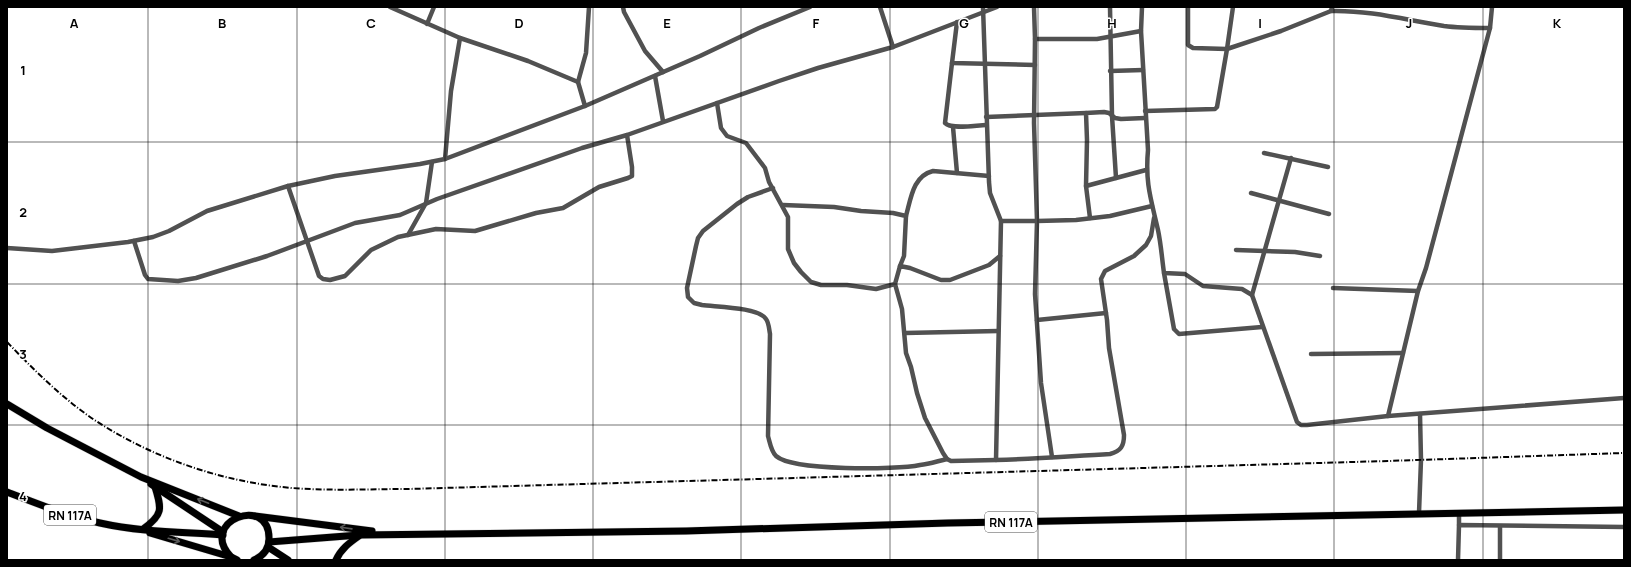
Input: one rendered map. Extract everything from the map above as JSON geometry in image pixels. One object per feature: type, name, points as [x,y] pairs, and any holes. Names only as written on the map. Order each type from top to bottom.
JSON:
[{"type":"main road","points":[[7,404],[47,428],[140,477],[239,516]]},
{"type":"main road","points":[[140,477],[223,534]]},
{"type":"main road","points":[[140,529],[157,518],[160,511],[160,505],[154,487]]},
{"type":"main road","name":"RN 117A","points":[[7,492],[70,515],[101,523],[140,529],[223,534]]},
{"type":"main road","name":"RN 117A","points":[[269,544],[359,535],[686,531],[948,523],[1624,510]]},
{"type":"main road","points":[[234,558],[224,547],[223,534],[226,525],[232,519],[239,516],[247,515],[398,535]]},
{"type":"main road","points":[[254,560],[264,553],[269,544],[267,527],[262,520],[255,516]]},
{"type":"main road","points":[[140,529],[234,558]]},
{"type":"main road","points":[[336,560],[346,545],[359,535]]},
{"type":"main road","points":[[269,544],[288,560]]},
{"type":"street","points":[[390,7],[460,38],[528,61],[578,82]]},
{"type":"street","points":[[427,24],[434,7]]},
{"type":"street","points":[[585,106],[578,82],[586,53],[589,7]]},
{"type":"street","points":[[623,7],[624,12],[645,51],[663,72]]},
{"type":"street","points":[[7,248],[52,250],[134,241],[153,237],[169,231],[207,211],[288,186],[335,176],[445,159],[585,106],[655,76],[758,28],[810,7]]},
{"type":"street","points":[[880,7],[893,47]]},
{"type":"street","points":[[134,241],[145,275],[148,279],[172,281],[196,278],[267,256],[355,223],[400,215],[426,203],[582,148],[627,135],[662,121],[818,68],[893,47],[922,37],[983,10],[997,7]]},
{"type":"street","points":[[1034,7],[1034,115],[1037,221],[1035,294],[1041,383],[1052,457]]},
{"type":"street","points":[[1110,7],[1110,71],[1116,178]]},
{"type":"street","points":[[1142,7],[1141,31],[1148,150],[1146,170],[1148,187],[1158,230],[1174,329],[1179,334],[1262,327]]},
{"type":"street","points":[[1188,7],[1188,45],[1193,48],[1227,49],[1281,31],[1332,9],[1394,16],[1445,26],[1490,28]]},
{"type":"street","points":[[1145,111],[1215,109],[1227,49],[1233,7]]},
{"type":"street","points":[[1388,416],[1418,291],[1426,268],[1490,28],[1492,7]]},
{"type":"street","points":[[983,10],[986,64],[988,176],[990,193],[1001,221],[996,460]]},
{"type":"street","points":[[957,22],[945,123],[953,126],[986,125]]},
{"type":"street","points":[[1035,39],[1097,39],[1141,31]]},
{"type":"street","points":[[445,159],[450,91],[460,38]]},
{"type":"street","points":[[952,63],[1035,65]]},
{"type":"street","points":[[1110,71],[1143,70]]},
{"type":"street","points":[[655,76],[662,121]]},
{"type":"street","points":[[717,103],[721,128],[727,136],[735,140],[742,141],[748,146],[765,168],[773,188],[788,217],[788,249],[800,272],[811,282],[821,285],[848,285],[876,289],[896,284]]},
{"type":"street","points":[[986,117],[1104,112],[1121,120],[1145,118]]},
{"type":"street","points":[[1086,113],[1086,186],[1090,218]]},
{"type":"street","points":[[953,126],[957,173]]},
{"type":"street","points":[[288,186],[319,276],[323,279],[330,280],[345,276],[371,250],[398,237],[436,229],[475,232],[536,213],[568,206],[599,187],[628,178],[632,176],[632,167],[627,135]]},
{"type":"street","points":[[1264,153],[1328,167]]},
{"type":"street","points":[[1291,158],[1252,295],[1262,327],[1297,422],[1300,425],[1307,426],[1388,416],[1624,398]]},
{"type":"street","points":[[408,235],[426,203],[432,162]]},
{"type":"street","points":[[1086,186],[1146,170]]},
{"type":"street","points":[[947,459],[925,418],[906,353],[902,309],[896,284],[904,256],[906,216],[912,193],[920,176],[933,171],[988,176]]},
{"type":"street","points":[[773,188],[748,197],[703,231],[698,238],[687,288],[688,297],[694,303],[757,312],[766,319],[769,325],[770,334],[768,436],[771,449],[775,455],[783,461],[826,467],[894,468],[919,465],[947,459],[951,461],[1043,459],[1052,457],[1110,454],[1120,450],[1124,443],[1109,348],[1102,285],[1103,275],[1114,266],[1134,256],[1146,245],[1151,236],[1154,216]]},
{"type":"street","points":[[1251,193],[1329,214]]},
{"type":"street","points":[[783,205],[834,207],[861,211],[892,213],[906,216]]},
{"type":"street","points":[[1001,221],[1037,221],[1090,218],[1110,216],[1152,206]]},
{"type":"street","points":[[1236,250],[1295,252],[1320,256]]},
{"type":"street","points":[[900,266],[910,268],[941,280],[950,280],[989,265],[1000,256]]},
{"type":"street","points":[[1164,273],[1185,274],[1203,286],[1242,289],[1252,295]]},
{"type":"street","points":[[1333,288],[1418,291]]},
{"type":"street","points":[[1037,320],[1106,313]]},
{"type":"street","points":[[905,333],[998,331]]},
{"type":"street","points":[[1311,354],[1403,353]]},
{"type":"street","points":[[1419,513],[1421,460],[1420,414]]},
{"type":"street","points":[[1458,513],[1458,560]]},
{"type":"street","points":[[1459,525],[1624,527]]},
{"type":"street","points":[[1500,526],[1500,560]]},
{"type":"railway","points":[[7,342],[48,383],[81,411],[116,433],[139,445],[188,466],[214,474],[266,485],[292,488],[336,490],[408,489],[1624,453]]}]
